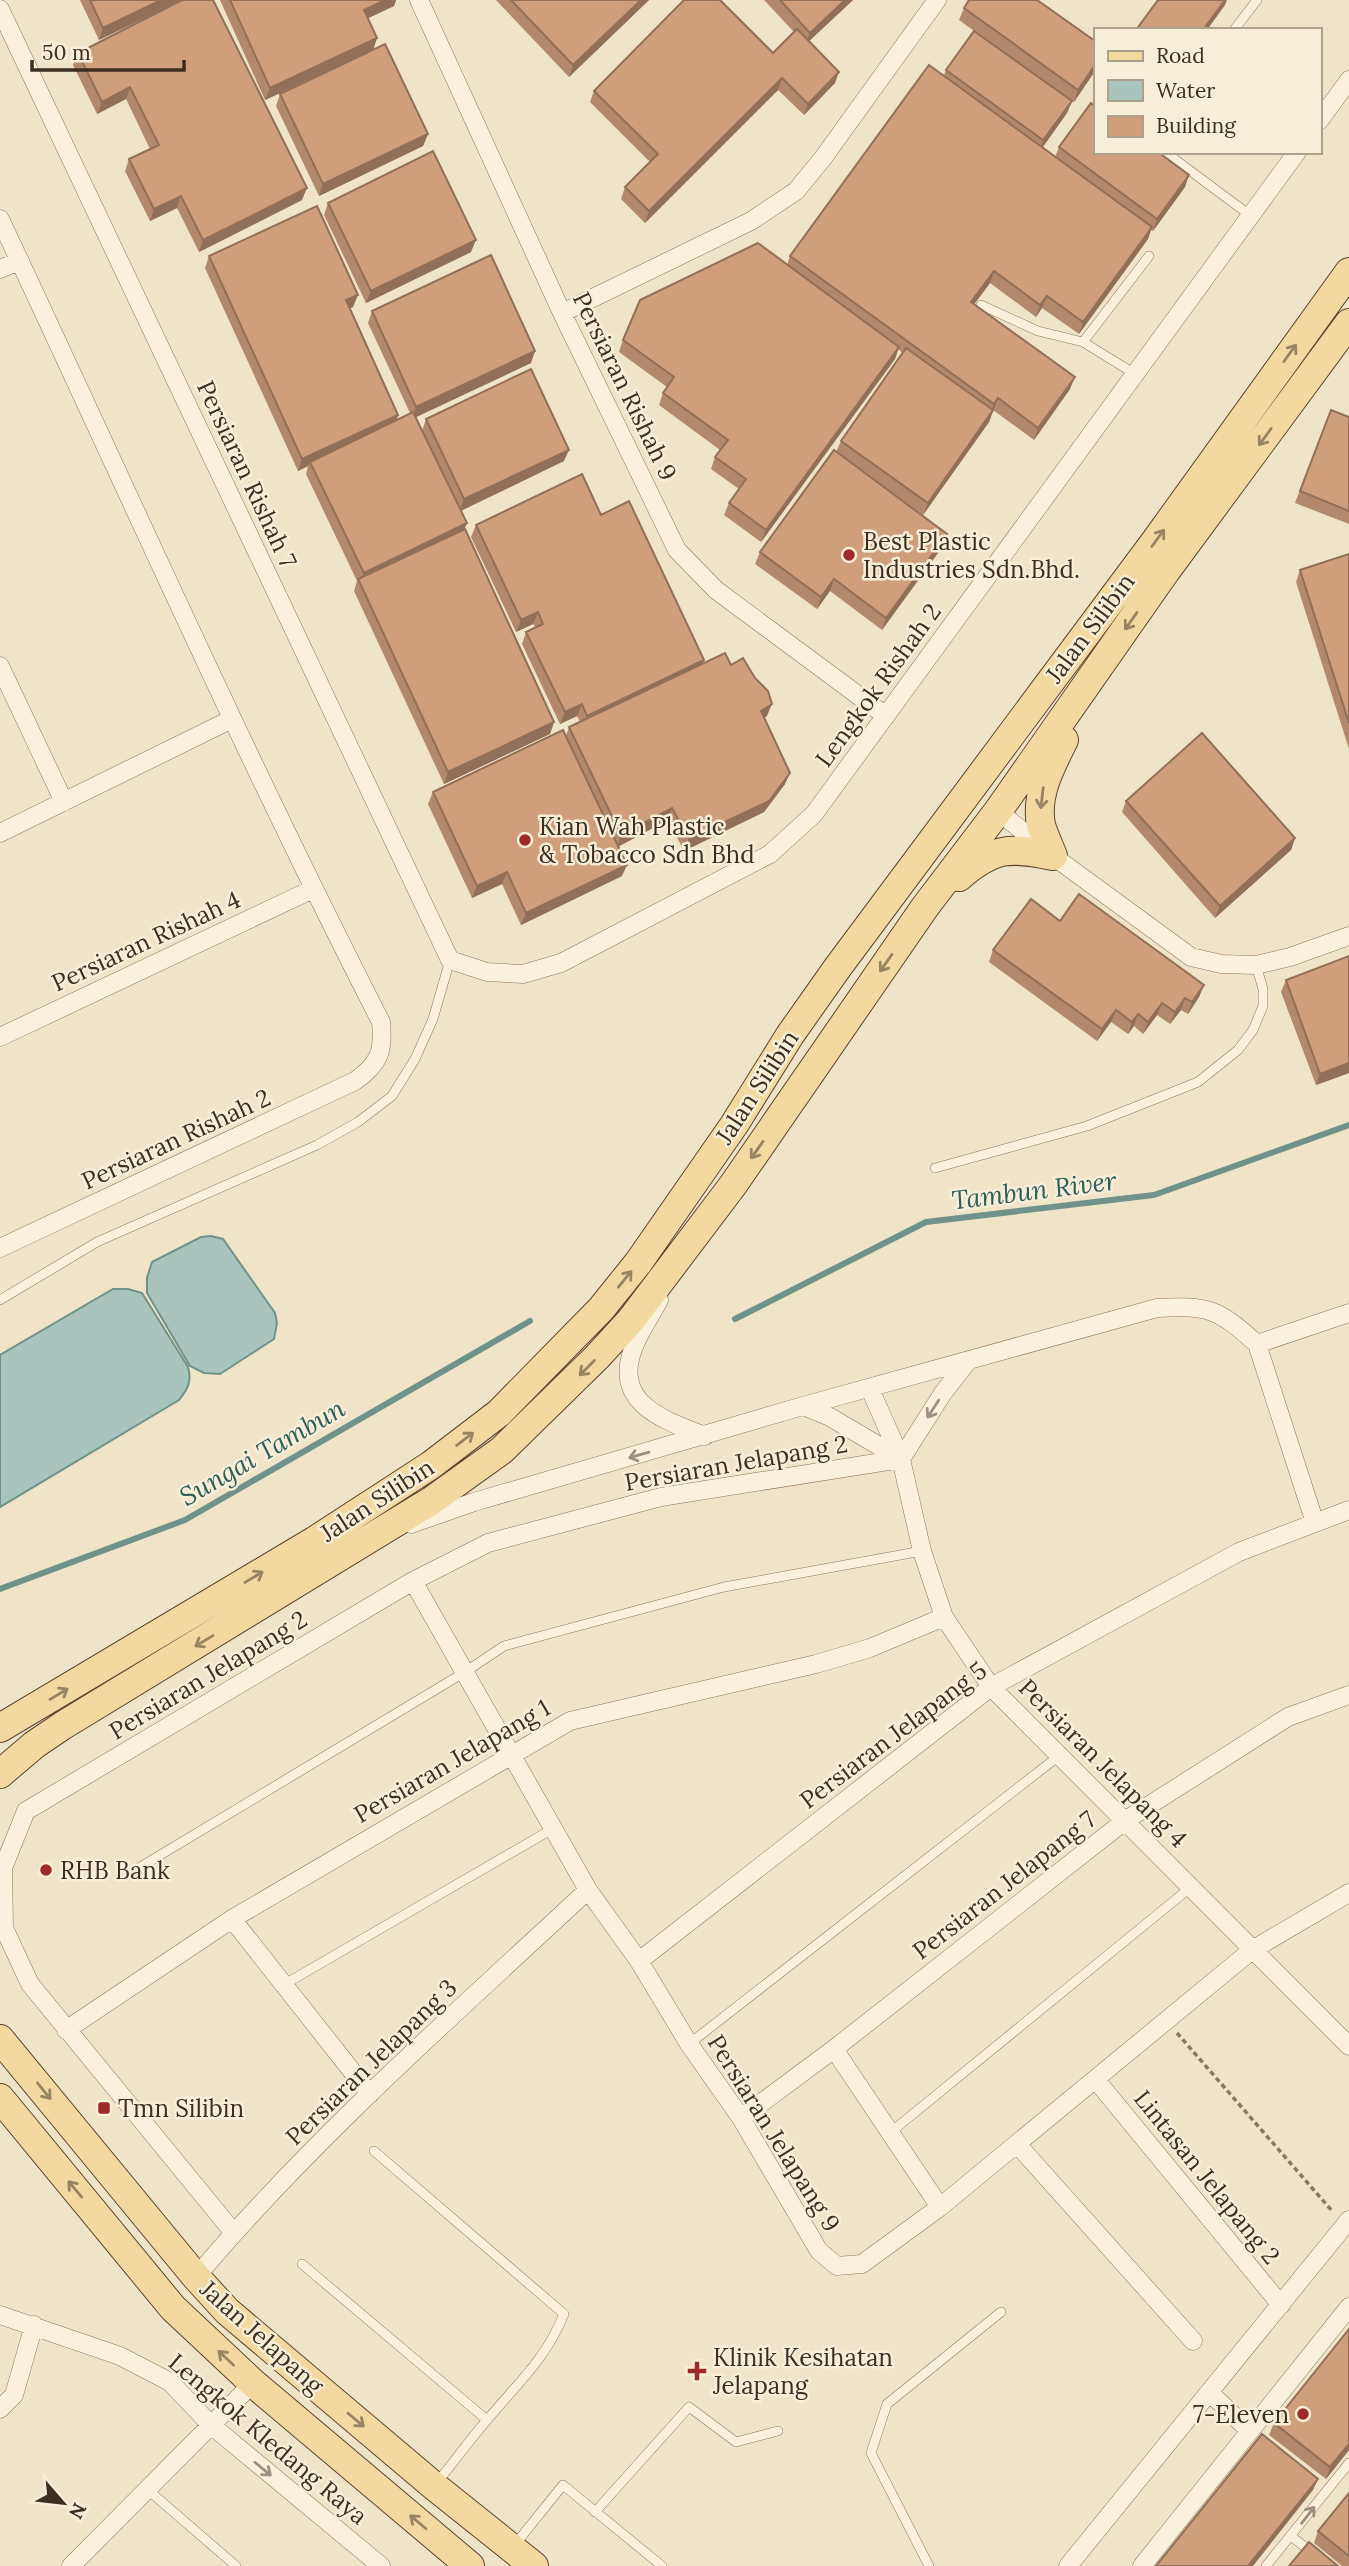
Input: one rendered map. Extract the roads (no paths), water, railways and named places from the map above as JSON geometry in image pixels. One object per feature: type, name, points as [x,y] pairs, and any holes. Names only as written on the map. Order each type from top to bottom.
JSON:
[{"type":"main road","name":"Jalan Silibin","points":[[0,1728],[314,1541],[430,1465],[499,1413],[601,1309],[638,1263],[734,1125],[790,1035],[838,967],[1156,540],[1349,272]]},
{"type":"main road","name":"Jalan Silibin","points":[[0,1774],[34,1745],[62,1726],[377,1536],[502,1450],[597,1357],[631,1320],[733,1185],[925,907],[998,811],[1112,648],[1349,323]]},
{"type":"main road","points":[[998,811],[992,793],[994,779],[1050,698],[1079,643]]},
{"type":"main road","points":[[1053,856],[1041,824],[1045,779],[1112,648]]},
{"type":"main road","points":[[838,967],[898,912],[966,817],[982,807],[998,811]]},
{"type":"main road","points":[[925,907],[975,864],[994,853],[1018,849],[1053,856]]},
{"type":"main road","name":"Jalan Jelapang","points":[[0,2039],[227,2311],[434,2486],[534,2566]]},
{"type":"main road","name":"Jalan Jelapang","points":[[0,2098],[173,2308],[253,2383],[470,2566]]},
{"type":"street","name":"Persiaran Rishah 9","points":[[419,0],[562,313],[677,550],[716,590],[886,716]]},
{"type":"street","points":[[562,313],[751,221],[796,191],[823,158],[937,0]]},
{"type":"street","name":"Persiaran Rishah 7","points":[[0,9],[450,960]]},
{"type":"street","points":[[1325,102],[1349,80]]},
{"type":"street","name":"Lengkok Rishah 2","points":[[450,960],[487,972],[523,974],[561,963],[770,854],[814,814],[1296,154]]},
{"type":"street","points":[[0,219],[313,889]]},
{"type":"street","points":[[0,269],[20,261]]},
{"type":"street","points":[[0,666],[64,802]]},
{"type":"street","points":[[0,833],[232,719]]},
{"type":"street","points":[[998,811],[1053,856],[1191,957],[1221,964],[1256,965],[1290,957],[1349,936]]},
{"type":"street","name":"Persiaran Rishah 4","points":[[0,1037],[313,889]]},
{"type":"street","name":"Persiaran Rishah 2","points":[[0,1248],[355,1081],[370,1070],[379,1056],[383,1041],[381,1023],[313,889]]},
{"type":"street","points":[[668,1272],[661,1296],[633,1349],[628,1376],[635,1396],[650,1411],[670,1423],[705,1436]]},
{"type":"street","name":"Jalan Silibin","points":[[377,1536],[474,1502],[803,1406],[1157,1308],[1192,1306],[1225,1316],[1257,1344]]},
{"type":"street","points":[[1315,1523],[1257,1344],[1349,1313]]},
{"type":"street","points":[[803,1406],[830,1417],[901,1459],[968,1361]]},
{"type":"street","name":"Persiaran Jelapang 4","points":[[870,1389],[901,1459],[922,1551],[944,1617],[991,1687],[1349,2046]]},
{"type":"street","name":"Persiaran Jelapang 2","points":[[234,2233],[30,1984],[4,1928],[3,1868],[26,1811],[413,1581],[488,1543],[661,1497],[901,1459]]},
{"type":"street","name":"Persiaran Jelapang 5","points":[[639,1961],[991,1687],[1238,1552],[1349,1510]]},
{"type":"street","name":"Persiaran Jelapang 9","points":[[413,1581],[587,1890],[639,1961],[689,2044],[741,2118],[819,2251],[837,2266],[862,2264],[940,2207],[1252,1950],[1349,1893]]},
{"type":"street","name":"Persiaran Jelapang 1","points":[[66,2030],[232,1919],[570,1721],[816,1664],[870,1648],[944,1617]]},
{"type":"street","name":"Persiaran Jelapang 7","points":[[741,2118],[834,2049],[1126,1820],[1288,1717],[1349,1695]]},
{"type":"street","name":"Persiaran Jelapang 3","points":[[196,2277],[234,2233],[370,2094],[587,1890]]},
{"type":"street","points":[[232,1919],[370,2094]]},
{"type":"street","points":[[834,2049],[940,2207]]},
{"type":"street","name":"Lintasan Jelapang 2","points":[[1096,2080],[1281,2305]]},
{"type":"street","points":[[1017,2144],[1193,2342]]},
{"type":"street","points":[[1068,2566],[1347,2223]]},
{"type":"street","points":[[1142,2566],[1255,2436],[1349,2308]]},
{"type":"street","name":"Lengkok Kledang Raya","points":[[0,2315],[120,2356],[170,2382],[211,2425],[381,2566]]},
{"type":"street","points":[[0,2409],[14,2395],[34,2325]]},
{"type":"street","points":[[74,2565],[253,2383]]},
{"type":"street","points":[[1209,2392],[1255,2436]]},
{"type":"lane","points":[[1236,28],[1257,0]]},
{"type":"lane","points":[[1168,154],[1251,216]]},
{"type":"lane","points":[[1083,342],[1149,256]]},
{"type":"lane","points":[[981,305],[1038,331],[1083,342],[1135,374]]},
{"type":"lane","points":[[0,1300],[97,1242],[317,1145],[358,1122],[392,1096],[415,1059],[433,1018],[450,960]]},
{"type":"lane","points":[[935,1168],[1087,1126],[1198,1082],[1238,1050],[1253,1030],[1263,1006],[1263,989],[1256,965]]},
{"type":"lane","points":[[127,1875],[504,1646],[724,1587],[922,1551]]},
{"type":"lane","points":[[689,2044],[1060,1755]]},
{"type":"lane","points":[[285,1984],[554,1828]]},
{"type":"lane","points":[[891,2132],[1192,1886]]},
{"type":"lane","points":[[374,2151],[564,2314],[555,2336],[534,2369],[487,2420],[434,2486]]},
{"type":"lane","points":[[302,2264],[487,2420]]},
{"type":"lane","points":[[929,2566],[871,2453],[887,2404],[1001,2312]]},
{"type":"lane","points":[[595,2512],[689,2407],[736,2442],[778,2431]]},
{"type":"lane","points":[[1266,2566],[1349,2463]]},
{"type":"lane","points":[[511,2548],[563,2485],[662,2566]]},
{"type":"lane","points":[[1314,2485],[1324,2494]]},
{"type":"lane","points":[[147,2488],[236,2566]]},
{"type":"lane","points":[[1290,2536],[1329,2566]]},
{"type":"water","points":[[201,1237],[223,1239],[275,1313],[277,1323],[274,1339],[220,1374],[204,1373],[190,1366],[147,1293],[147,1278],[152,1262]]},
{"type":"water","points":[[113,1289],[142,1293],[188,1367],[190,1377],[187,1388],[179,1400],[0,1507],[0,1355]]},
{"type":"waterway","name":"Tambun River","points":[[735,1319],[926,1222],[1154,1195],[1349,1125]]},
{"type":"waterway","name":"Sungai Tambun","points":[[0,1589],[185,1520],[530,1321]]},
{"type":"place","name":"Best Plastic Industries Sdn.Bhd.","points":[[849,555]]},
{"type":"place","name":"Kian Wah Plastic & Tobacco Sdn Bhd","points":[[525,840]]},
{"type":"place","name":"RHB Bank","points":[[46,1870]]},
{"type":"place","name":"Tmn Silibin","points":[[104,2108]]},
{"type":"place","name":"Klinik Kesihatan Jelapang","points":[[697,2371]]},
{"type":"place","name":"7-Eleven","points":[[1303,2414]]}]
